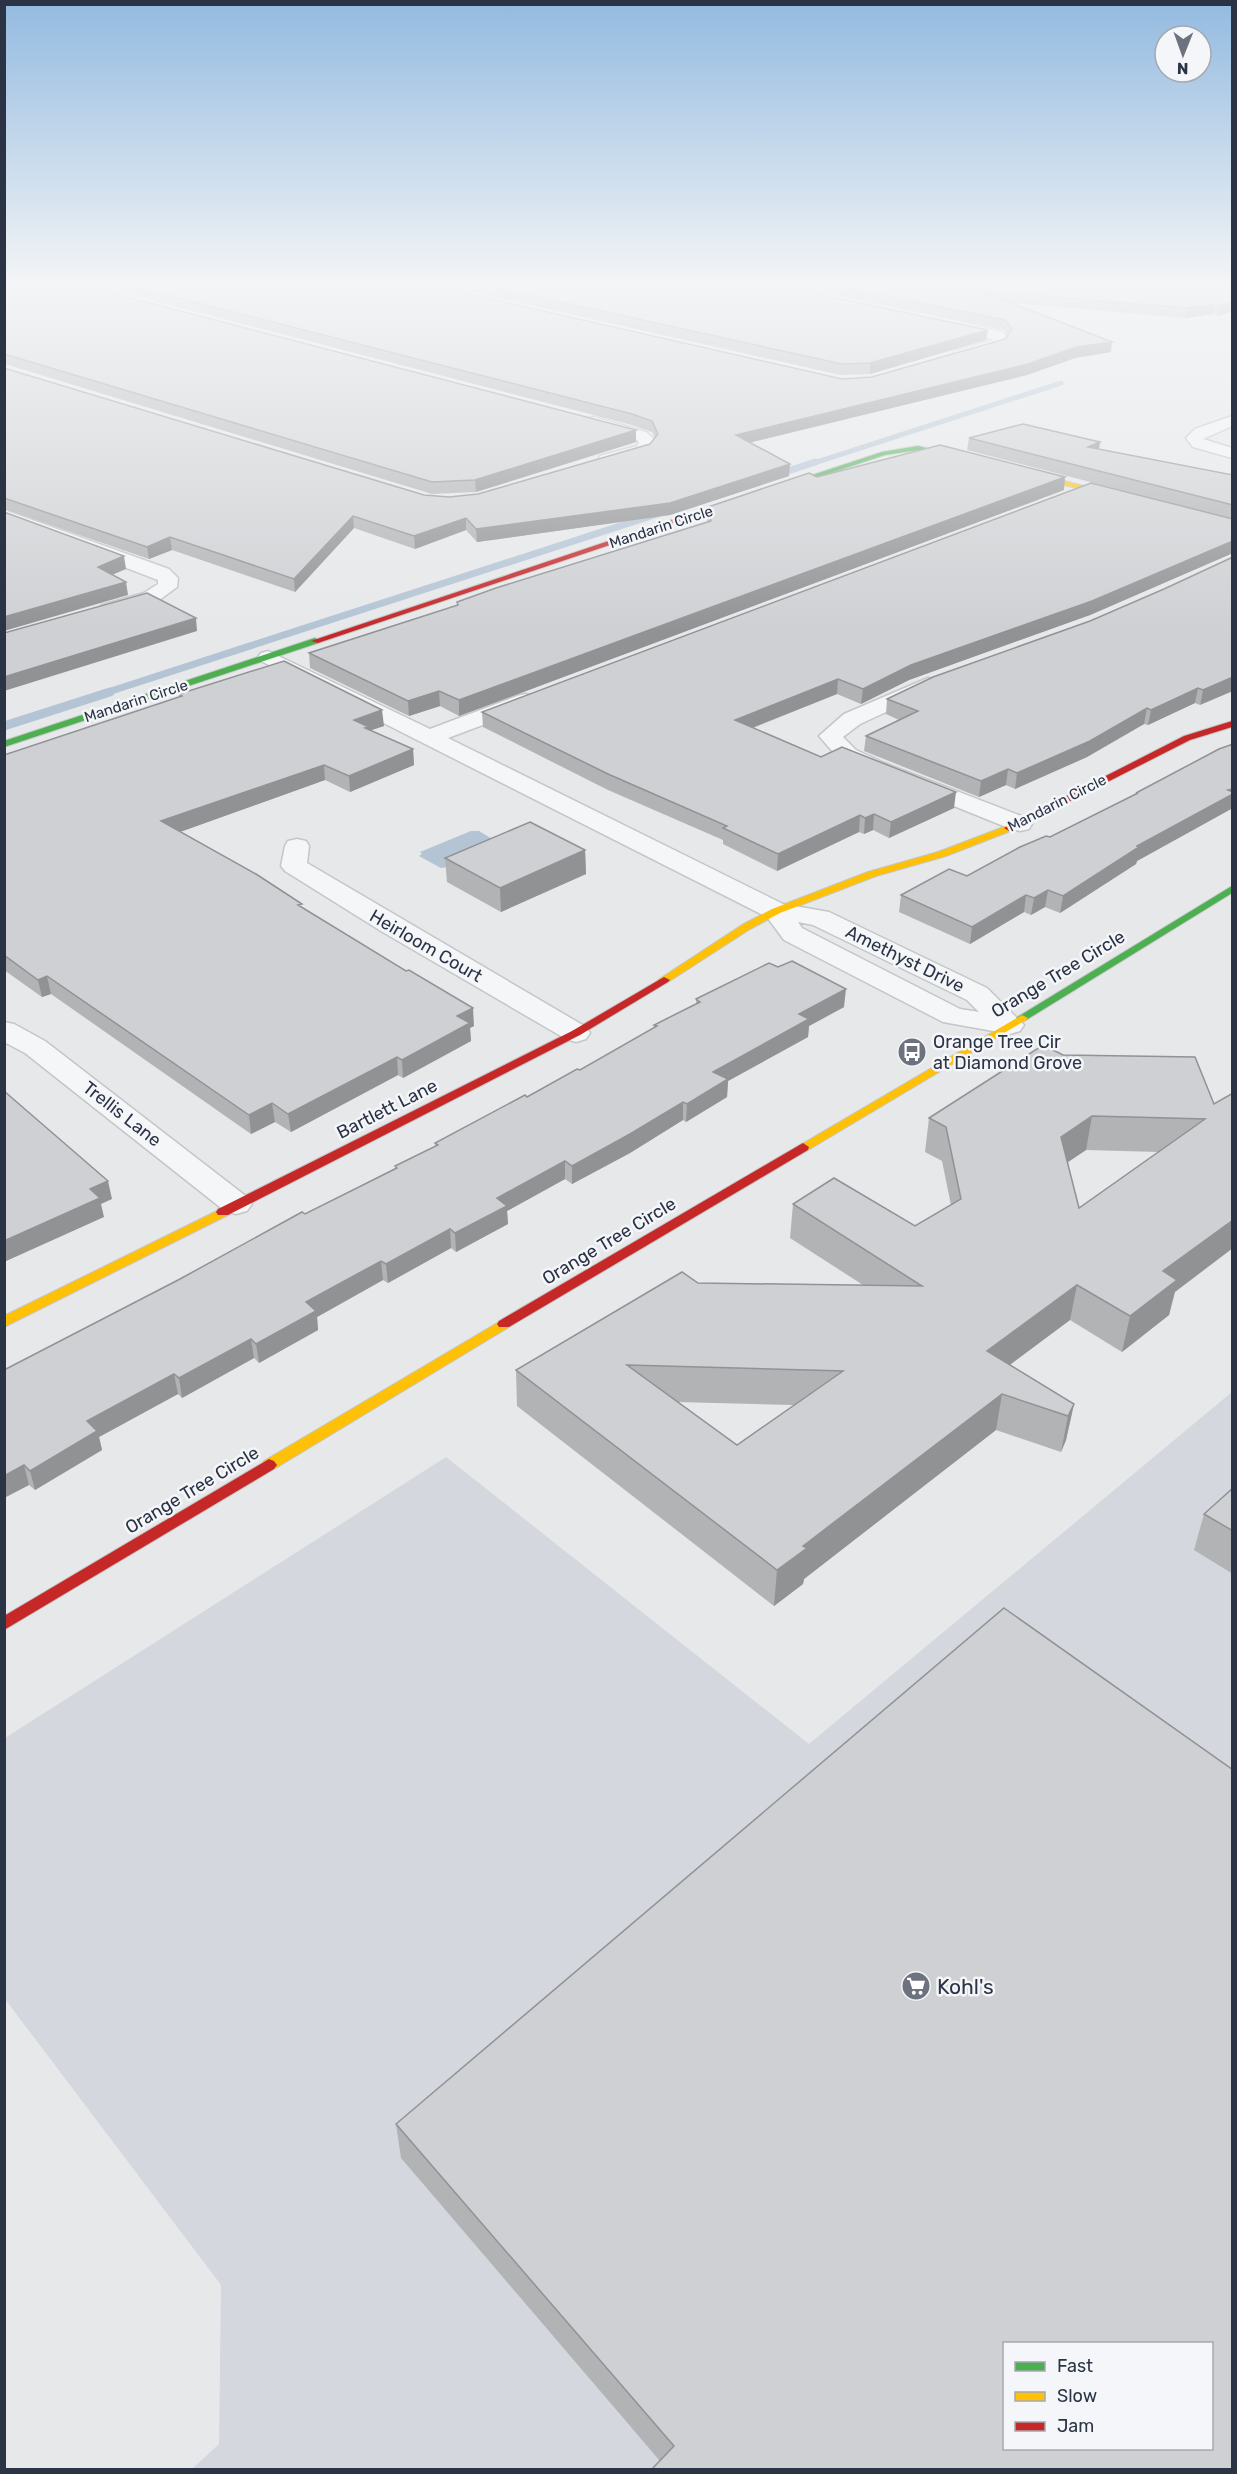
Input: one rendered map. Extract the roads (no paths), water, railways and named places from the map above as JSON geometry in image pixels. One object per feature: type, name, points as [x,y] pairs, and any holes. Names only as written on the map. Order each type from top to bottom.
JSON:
[{"type":"street","points":[[579,418],[640,435],[648,441],[648,444]]},
{"type":"street","points":[[1233,421],[1201,432],[1194,438],[1198,444],[1233,453]]},
{"type":"street","points":[[593,464],[643,449],[648,444],[667,444]]},
{"type":"street","name":"Mandarin Circle","points":[[4,744],[884,453],[918,448],[942,451],[987,463]]},
{"type":"street","points":[[1009,469],[1143,503]]},
{"type":"street","points":[[1059,500],[1086,489]]},
{"type":"street","points":[[4,515],[162,573],[176,586],[151,597],[96,612]]},
{"type":"street","points":[[268,657],[428,738],[545,694]]},
{"type":"street","points":[[950,675],[852,719],[830,736],[848,754],[876,768],[1020,824]]},
{"type":"street","name":"Mandarin Circle","points":[[776,911],[872,874],[942,854],[1020,824],[1187,738],[1233,724]]},
{"type":"street","name":"Amethyst Drive","points":[[428,738],[776,911],[793,934],[953,1016],[1010,1024]]},
{"type":"street","name":"Heirloom Court","points":[[297,846],[294,866],[390,925],[576,1033]]},
{"type":"street","name":"Orange Tree Circle","points":[[4,1624],[1233,889]]},
{"type":"street","name":"Bartlett Lane","points":[[4,1322],[576,1033],[650,990],[746,927],[776,911]]},
{"type":"street","name":"Trellis Lane","points":[[4,1030],[35,1047],[236,1204]]},
{"type":"water","points":[[471,831],[479,831],[499,843],[441,868],[419,856],[422,854],[420,852]]},
{"type":"waterway","points":[[811,464],[1007,400]]},
{"type":"waterway","points":[[776,475],[815,462]]},
{"type":"waterway","points":[[105,693],[657,514]]},
{"type":"waterway","points":[[4,726],[110,692]]},
{"type":"place","name":"Orange Tree Cir at Diamond Grove","points":[[912,1052]]},
{"type":"place","name":"Kohl's","points":[[916,1986]]}]
